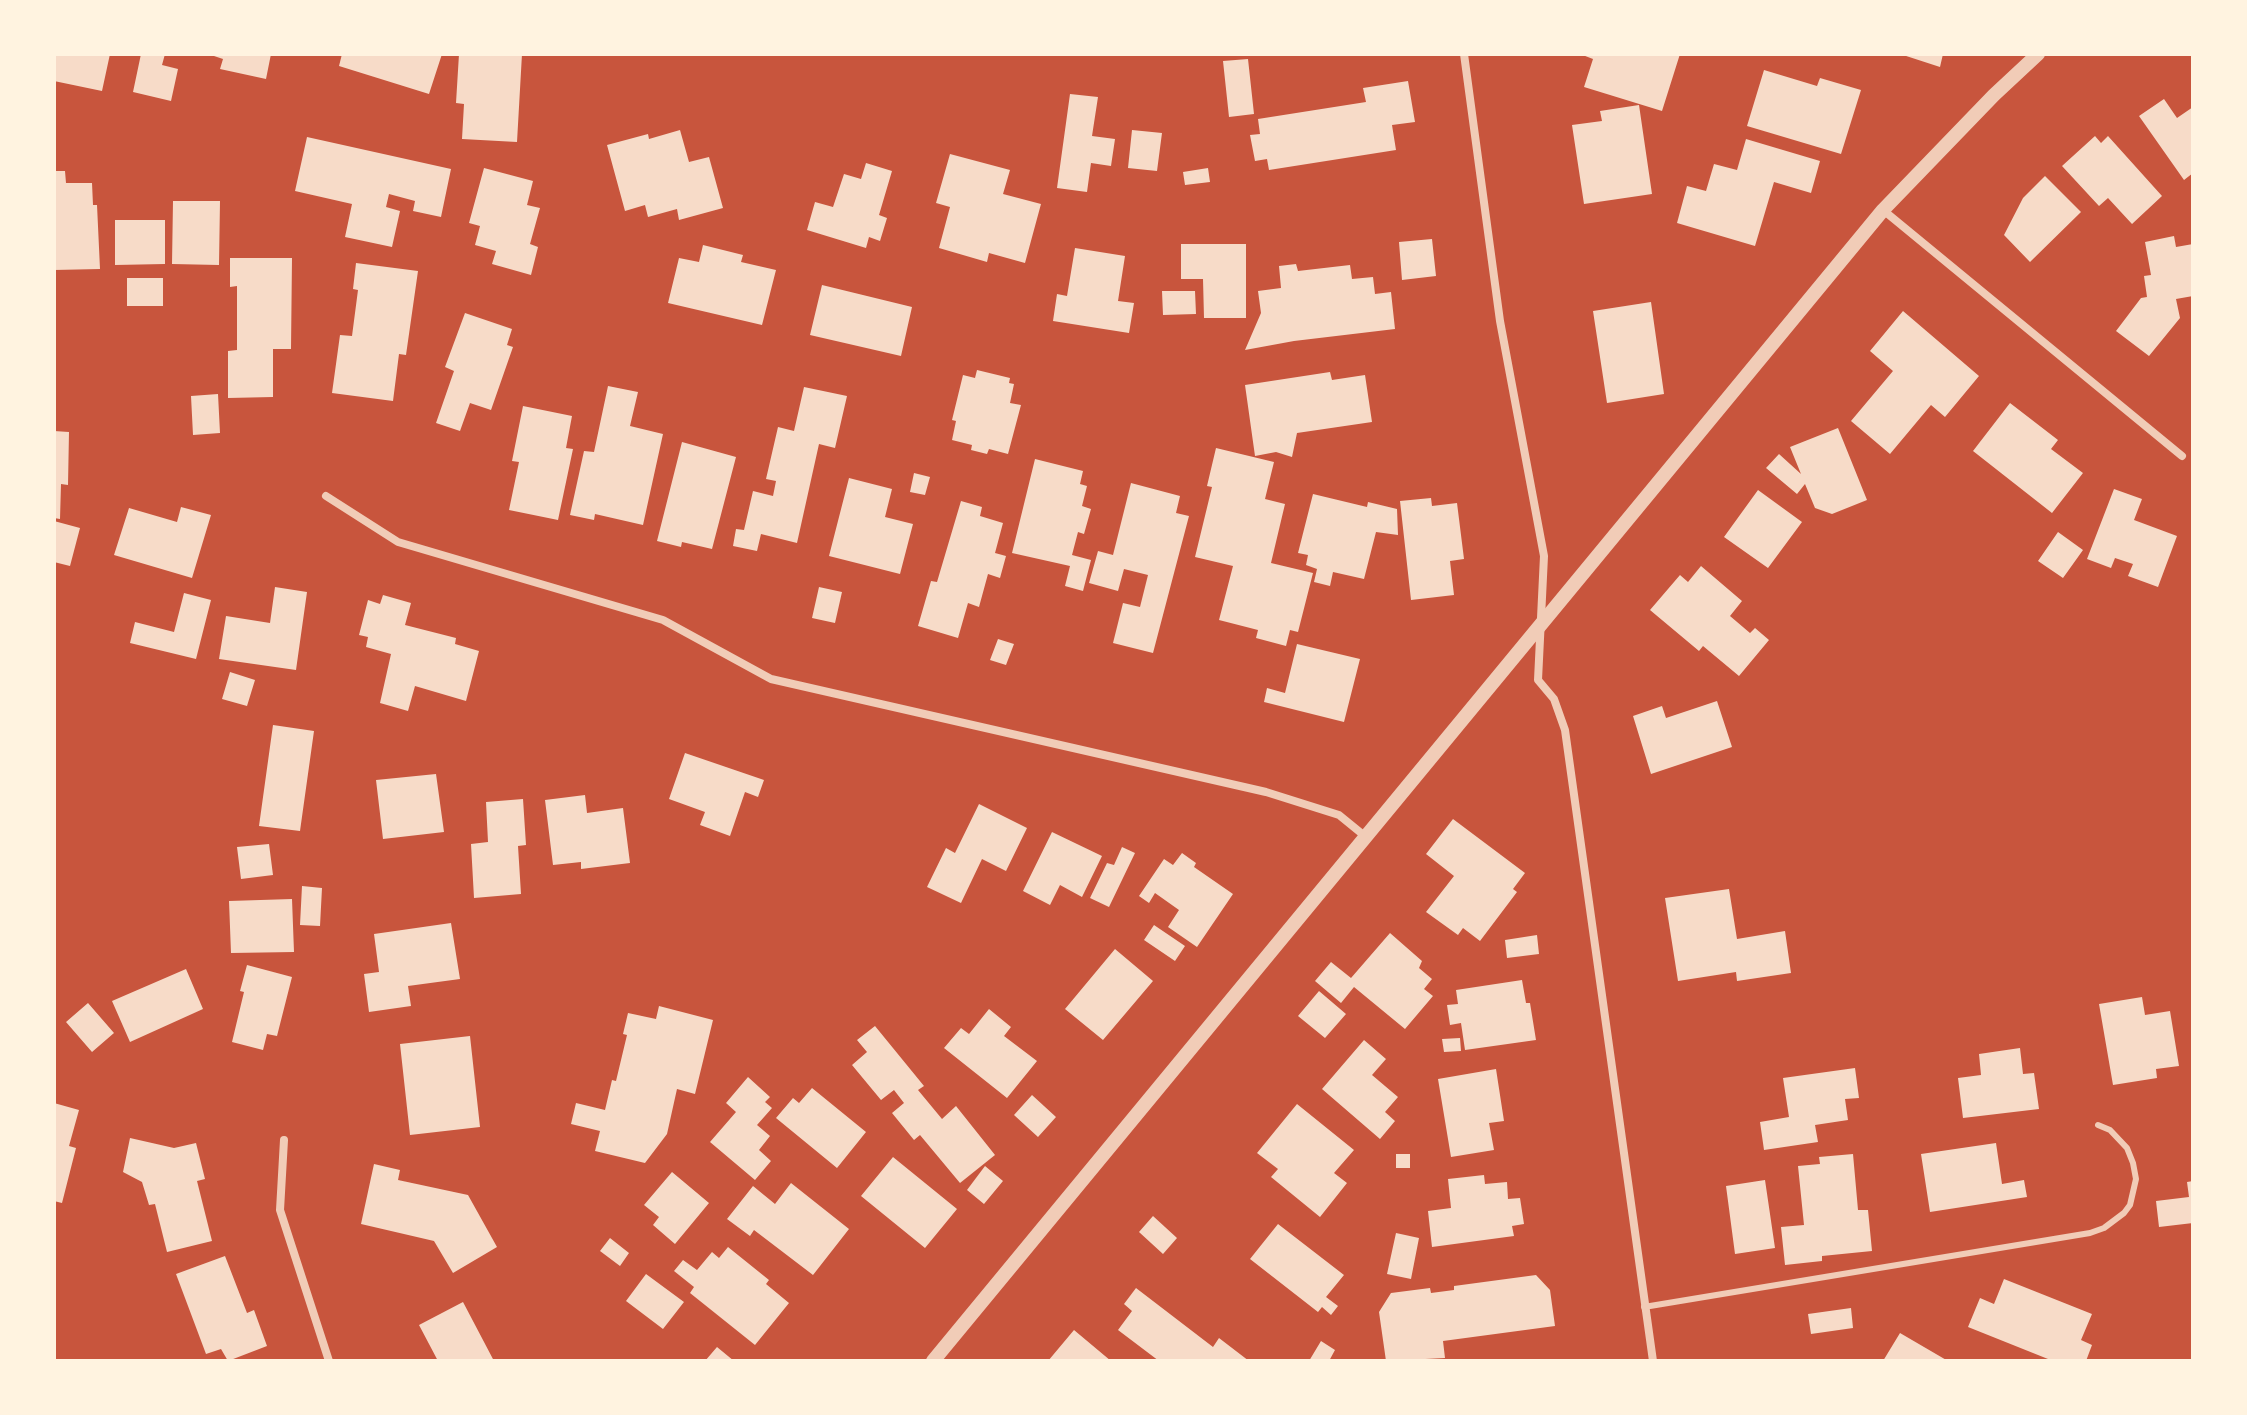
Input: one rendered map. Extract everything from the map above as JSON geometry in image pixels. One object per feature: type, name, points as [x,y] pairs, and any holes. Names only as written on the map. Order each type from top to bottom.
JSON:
[{"type":"street","points":[[1464,54],[1500,321],[1544,556],[1538,680],[1554,699],[1565,730],[1653,1361]]},
{"type":"street","points":[[933,1361],[1883,210],[2038,54]]},
{"type":"street","points":[[1883,210],[2182,456]]},
{"type":"street","points":[[326,496],[398,542],[663,620],[771,679],[1266,792],[1339,815],[1366,837]]},
{"type":"street","points":[[284,1140],[280,1210],[329,1361]]},
{"type":"lane","points":[[1644,1307],[2090,1233],[2104,1228],[2130,1205],[2136,1179],[2127,1148],[2110,1130],[2098,1125]]},
{"type":"building","points":[[54,54],[110,54],[102,91],[54,81]]},
{"type":"building","points":[[141,54],[165,54],[162,65],[178,69],[171,101],[133,92]]},
{"type":"building","points":[[208,54],[271,54],[266,79],[220,69],[223,59]]},
{"type":"building","points":[[342,54],[442,54],[429,94],[339,66]]},
{"type":"building","points":[[459,54],[522,54],[517,142],[462,139],[464,104],[456,103]]},
{"type":"building","points":[[1580,54],[1680,54],[1662,111],[1584,87],[1593,59]]},
{"type":"building","points":[[1900,54],[1943,54],[1940,67]]},
{"type":"building","points":[[1248,59],[1254,114],[1229,117],[1223,61]]},
{"type":"building","points":[[1764,70],[1817,86],[1820,78],[1861,90],[1841,154],[1747,126]]},
{"type":"building","points":[[1408,81],[1415,122],[1392,125],[1396,150],[1269,170],[1267,159],[1255,161],[1250,135],[1260,134],[1258,119],[1366,102],[1363,88]]},
{"type":"building","points":[[1070,94],[1098,97],[1092,136],[1115,139],[1111,166],[1091,163],[1087,192],[1057,188]]},
{"type":"building","points":[[2164,99],[2177,118],[2193,107],[2193,173],[2184,180],[2139,116]]},
{"type":"building","points":[[1639,105],[1652,194],[1584,204],[1572,125],[1602,121],[1600,111]]},
{"type":"building","points":[[680,130],[689,162],[709,157],[723,208],[679,220],[677,209],[648,217],[645,205],[625,211],[607,145],[648,134],[649,139]]},
{"type":"building","points":[[1132,130],[1162,133],[1157,171],[1128,168]]},
{"type":"building","points":[[2095,136],[2101,143],[2108,136],[2162,196],[2132,224],[2108,198],[2099,206],[2062,166]]},
{"type":"building","points":[[307,137],[451,169],[441,217],[413,211],[415,201],[389,194],[386,207],[400,211],[392,247],[345,237],[352,204],[295,191]]},
{"type":"building","points":[[1746,139],[1820,161],[1811,193],[1774,182],[1755,246],[1677,223],[1687,186],[1706,191],[1714,164],[1737,170]]},
{"type":"building","points":[[950,154],[1010,170],[1003,194],[1041,204],[1025,263],[989,253],[987,262],[939,248],[950,207],[936,203]]},
{"type":"building","points":[[866,163],[892,171],[879,215],[887,218],[880,241],[869,237],[866,248],[807,230],[815,202],[833,207],[844,174],[861,179]]},
{"type":"building","points":[[484,168],[533,181],[527,205],[540,208],[530,244],[538,247],[531,275],[492,264],[496,251],[475,245],[480,226],[469,223]]},
{"type":"building","points":[[1208,168],[1210,182],[1185,185],[1183,172]]},
{"type":"building","points":[[54,171],[65,171],[66,183],[92,183],[93,205],[97,205],[100,269],[54,270]]},
{"type":"building","points":[[2045,176],[2081,212],[2030,262],[2004,235],[2023,198]]},
{"type":"building","points":[[173,201],[220,201],[219,265],[172,264]]},
{"type":"building","points":[[115,220],[165,220],[165,264],[115,265]]},
{"type":"building","points":[[2174,236],[2176,247],[2193,244],[2193,296],[2176,299],[2180,318],[2149,356],[2116,331],[2141,298],[2147,297],[2144,276],[2151,275],[2145,242]]},
{"type":"building","points":[[1432,239],[1436,276],[1402,280],[1399,242]]},
{"type":"building","points":[[1181,244],[1246,244],[1246,318],[1204,318],[1203,279],[1181,279]]},
{"type":"building","points":[[703,245],[743,255],[741,262],[776,270],[762,325],[668,303],[679,258],[699,262]]},
{"type":"building","points":[[1075,248],[1125,256],[1118,301],[1134,303],[1129,333],[1053,321],[1057,294],[1067,296]]},
{"type":"building","points":[[230,258],[292,258],[291,349],[273,349],[273,397],[228,398],[228,351],[237,350],[237,286],[230,287]]},
{"type":"building","points":[[356,263],[418,271],[406,355],[399,354],[393,401],[332,393],[340,335],[352,336],[358,290],[353,289]]},
{"type":"building","points":[[1296,264],[1298,271],[1350,265],[1352,279],[1373,277],[1375,294],[1391,292],[1395,329],[1245,350],[1261,313],[1258,291],[1281,288],[1279,266]]},
{"type":"building","points":[[127,278],[163,278],[163,306],[127,306]]},
{"type":"building","points":[[822,285],[912,307],[901,356],[810,335]]},
{"type":"building","points":[[1162,291],[1195,291],[1196,314],[1163,315]]},
{"type":"building","points":[[1651,302],[1664,394],[1607,403],[1593,311]]},
{"type":"building","points":[[1903,311],[1979,376],[1945,417],[1931,405],[1890,454],[1851,421],[1893,371],[1870,351]]},
{"type":"building","points":[[465,313],[512,329],[507,345],[513,347],[491,410],[470,403],[460,431],[436,423],[454,371],[445,367]]},
{"type":"building","points":[[977,370],[1010,378],[1009,383],[1014,384],[1010,403],[1021,405],[1008,454],[989,449],[987,454],[971,450],[972,445],[952,440],[956,421],[952,420],[963,375],[975,378]]},
{"type":"building","points":[[1330,372],[1332,380],[1365,375],[1372,422],[1297,433],[1292,457],[1276,452],[1255,456],[1245,385]]},
{"type":"building","points":[[608,386],[638,392],[630,426],[663,434],[643,525],[595,514],[594,520],[570,515],[584,451],[594,452]]},
{"type":"building","points":[[804,387],[847,396],[835,448],[819,444],[797,543],[761,534],[757,551],[733,546],[736,529],[744,530],[753,491],[773,496],[776,481],[766,479],[778,427],[794,431]]},
{"type":"building","points":[[218,394],[220,433],[193,435],[191,396]]},
{"type":"building","points":[[2010,403],[2058,440],[2051,449],[2083,473],[2052,513],[1973,451]]},
{"type":"building","points":[[523,406],[572,416],[566,448],[573,449],[558,520],[509,510],[519,462],[512,461]]},
{"type":"building","points":[[1838,428],[1867,500],[1832,514],[1815,508],[1805,484],[1797,494],[1766,468],[1779,454],[1801,474],[1790,447]]},
{"type":"building","points":[[54,431],[69,432],[68,485],[61,484],[60,519],[54,518]]},
{"type":"building","points":[[682,442],[736,457],[712,549],[682,542],[681,547],[657,541]]},
{"type":"building","points":[[1216,448],[1274,462],[1265,499],[1285,504],[1271,563],[1313,573],[1298,632],[1290,630],[1286,646],[1256,638],[1258,630],[1219,620],[1233,566],[1195,557],[1212,487],[1207,486]]},
{"type":"building","points":[[1035,459],[1083,471],[1080,484],[1087,486],[1082,506],[1091,509],[1084,534],[1078,532],[1072,555],[1091,560],[1083,591],[1065,586],[1070,566],[1012,553]]},
{"type":"building","points":[[914,473],[930,477],[925,495],[910,492]]},
{"type":"building","points":[[849,478],[892,489],[885,517],[913,524],[900,574],[829,556]]},
{"type":"building","points":[[1131,483],[1180,496],[1176,513],[1189,516],[1153,653],[1113,643],[1123,603],[1140,607],[1148,575],[1124,569],[1118,591],[1089,583],[1098,551],[1113,555]]},
{"type":"building","points":[[2114,489],[2142,499],[2134,520],[2177,536],[2158,587],[2128,576],[2133,564],[2115,558],[2111,568],[2087,559]]},
{"type":"building","points":[[1758,490],[1802,522],[1768,568],[1724,537]]},
{"type":"building","points":[[1313,494],[1367,507],[1368,502],[1397,509],[1398,535],[1376,532],[1364,579],[1333,572],[1330,586],[1314,582],[1317,569],[1306,565],[1308,555],[1298,553]]},
{"type":"building","points":[[1431,498],[1432,506],[1457,503],[1464,559],[1450,561],[1454,595],[1411,600],[1400,501]]},
{"type":"building","points":[[961,501],[982,507],[980,516],[1003,523],[995,553],[1006,556],[1000,578],[988,574],[979,607],[968,603],[958,638],[918,626],[931,581],[937,582]]},
{"type":"building","points":[[181,507],[211,515],[192,578],[114,555],[129,508],[177,522]]},
{"type":"building","points":[[54,521],[80,528],[70,566],[54,562]]},
{"type":"building","points":[[2058,532],[2083,550],[2063,578],[2038,561]]},
{"type":"building","points":[[1701,566],[1742,601],[1730,616],[1750,633],[1755,628],[1769,640],[1739,676],[1703,646],[1699,651],[1650,610],[1680,575],[1688,582]]},
{"type":"building","points":[[275,587],[307,592],[296,670],[219,659],[226,616],[270,623]]},
{"type":"building","points":[[819,587],[842,592],[835,623],[812,618]]},
{"type":"building","points":[[184,593],[211,600],[196,659],[130,643],[135,622],[174,632]]},
{"type":"building","points":[[383,595],[411,603],[405,625],[456,638],[455,644],[479,651],[466,701],[415,686],[408,711],[380,703],[391,654],[366,647],[368,637],[359,635],[368,600],[380,604]]},
{"type":"building","points":[[998,639],[1014,644],[1006,665],[990,660]]},
{"type":"building","points":[[1297,644],[1360,659],[1344,722],[1264,702],[1267,688],[1285,693]]},
{"type":"building","points":[[230,672],[255,680],[247,706],[222,699]]},
{"type":"building","points":[[1717,701],[1732,747],[1651,774],[1633,716],[1662,706],[1666,718]]},
{"type":"building","points":[[273,725],[314,731],[300,831],[259,826]]},
{"type":"building","points":[[685,753],[764,780],[758,797],[745,792],[730,836],[700,825],[705,812],[669,799]]},
{"type":"building","points":[[436,774],[444,832],[383,839],[376,780]]},
{"type":"building","points":[[585,795],[587,813],[623,808],[630,863],[581,869],[581,862],[553,865],[545,800]]},
{"type":"building","points":[[523,799],[526,845],[518,846],[521,894],[474,898],[471,844],[488,842],[486,802]]},
{"type":"building","points":[[979,804],[1027,828],[1006,871],[982,859],[961,903],[927,887],[946,848],[955,853]]},
{"type":"building","points":[[1453,819],[1525,873],[1513,889],[1517,892],[1480,941],[1463,928],[1458,935],[1426,912],[1454,876],[1426,854]]},
{"type":"building","points":[[1052,832],[1102,856],[1082,897],[1060,885],[1050,905],[1023,891]]},
{"type":"building","points":[[269,844],[273,875],[241,879],[237,847]]},
{"type":"building","points":[[1122,847],[1135,853],[1109,907],[1090,898],[1107,863],[1114,865]]},
{"type":"building","points":[[1182,853],[1196,863],[1194,867],[1233,894],[1197,947],[1168,927],[1179,910],[1155,893],[1149,903],[1139,896],[1164,859],[1173,865]]},
{"type":"building","points":[[302,886],[322,888],[320,926],[300,925]]},
{"type":"building","points":[[1729,889],[1737,939],[1785,931],[1791,973],[1737,981],[1736,972],[1678,981],[1665,898]]},
{"type":"building","points":[[292,899],[294,952],[231,953],[229,901]]},
{"type":"building","points":[[451,923],[460,979],[408,986],[411,1006],[369,1012],[364,974],[379,972],[374,934]]},
{"type":"building","points":[[1154,925],[1185,946],[1175,961],[1144,940]]},
{"type":"building","points":[[1390,933],[1422,961],[1419,968],[1432,979],[1424,989],[1433,996],[1405,1029],[1354,987],[1341,1003],[1315,981],[1331,962],[1351,978]]},
{"type":"building","points":[[1537,935],[1539,954],[1507,958],[1505,940]]},
{"type":"building","points":[[1115,949],[1153,981],[1103,1040],[1065,1009]]},
{"type":"building","points":[[247,965],[292,977],[277,1036],[267,1034],[263,1050],[232,1042]]},
{"type":"building","points":[[186,969],[203,1009],[130,1042],[112,1001]]},
{"type":"building","points":[[1522,980],[1526,1003],[1530,1003],[1536,1040],[1465,1050],[1461,1023],[1450,1025],[1447,1005],[1458,1004],[1456,990]]},
{"type":"building","points":[[1319,991],[1346,1014],[1325,1038],[1298,1016]]},
{"type":"building","points":[[2142,997],[2145,1015],[2170,1011],[2179,1066],[2156,1069],[2157,1078],[2113,1085],[2099,1004]]},
{"type":"building","points":[[88,1003],[114,1033],[92,1052],[66,1022]]},
{"type":"building","points":[[659,1006],[713,1020],[695,1094],[677,1089],[667,1134],[645,1163],[595,1151],[600,1131],[571,1124],[576,1103],[605,1110],[627,1035],[623,1034],[628,1013],[656,1019]]},
{"type":"building","points":[[989,1009],[1011,1027],[1004,1036],[1037,1061],[1007,1098],[944,1048],[961,1028],[969,1034]]},
{"type":"building","points":[[875,1026],[924,1086],[918,1090],[942,1119],[956,1106],[995,1155],[960,1183],[920,1135],[914,1140],[892,1113],[904,1103],[894,1090],[881,1100],[852,1065],[867,1052],[857,1040]]},
{"type":"building","points":[[470,1036],[480,1127],[410,1135],[400,1044]]},
{"type":"building","points":[[1460,1038],[1461,1051],[1444,1052],[1442,1039]]},
{"type":"building","points":[[1364,1040],[1386,1059],[1372,1075],[1398,1097],[1385,1112],[1395,1121],[1380,1139],[1322,1089]]},
{"type":"building","points":[[2020,1048],[2023,1074],[2034,1073],[2039,1109],[1963,1118],[1958,1078],[1981,1075],[1979,1054]]},
{"type":"building","points":[[1855,1068],[1859,1098],[1845,1099],[1848,1120],[1815,1125],[1818,1142],[1764,1150],[1760,1122],[1789,1117],[1783,1078]]},
{"type":"building","points":[[1496,1069],[1504,1121],[1489,1123],[1494,1150],[1451,1157],[1438,1079]]},
{"type":"building","points":[[748,1077],[770,1097],[765,1102],[772,1108],[757,1125],[770,1136],[759,1150],[771,1161],[755,1180],[710,1142],[736,1112],[726,1103]]},
{"type":"building","points":[[812,1088],[866,1132],[837,1168],[776,1118],[793,1098],[799,1103]]},
{"type":"building","points":[[1032,1095],[1056,1117],[1038,1137],[1014,1115]]},
{"type":"building","points":[[54,1103],[79,1110],[69,1146],[76,1148],[62,1203],[54,1201]]},
{"type":"building","points":[[1297,1104],[1354,1150],[1334,1173],[1347,1183],[1320,1217],[1271,1177],[1278,1169],[1257,1153]]},
{"type":"building","points":[[130,1138],[174,1148],[196,1143],[205,1179],[197,1181],[212,1241],[167,1252],[155,1204],[149,1205],[142,1182],[123,1172]]},
{"type":"building","points":[[1996,1143],[2002,1184],[2024,1180],[2027,1197],[1930,1212],[1921,1154]]},
{"type":"building","points":[[1396,1154],[1410,1154],[1410,1168],[1396,1168]]},
{"type":"building","points":[[1853,1154],[1858,1210],[1868,1210],[1872,1251],[1822,1256],[1822,1261],[1785,1265],[1781,1227],[1804,1225],[1798,1166],[1820,1164],[1819,1157]]},
{"type":"building","points":[[893,1157],[957,1209],[925,1248],[861,1196]]},
{"type":"building","points":[[374,1164],[400,1170],[398,1180],[468,1195],[497,1247],[453,1273],[434,1241],[361,1224]]},
{"type":"building","points":[[985,1166],[1003,1181],[984,1204],[967,1190]]},
{"type":"building","points":[[672,1172],[709,1203],[675,1244],[653,1225],[659,1217],[644,1205]]},
{"type":"building","points":[[1484,1175],[1485,1184],[1507,1182],[1508,1199],[1520,1198],[1524,1224],[1512,1226],[1514,1236],[1432,1247],[1428,1211],[1451,1208],[1448,1179]]},
{"type":"building","points":[[1765,1180],[1775,1248],[1735,1254],[1726,1186]]},
{"type":"building","points":[[2193,1181],[2193,1223],[2159,1227],[2156,1201],[2189,1197],[2187,1182]]},
{"type":"building","points":[[791,1183],[849,1229],[813,1275],[754,1230],[750,1236],[727,1219],[753,1186],[775,1204]]},
{"type":"building","points":[[1153,1216],[1177,1238],[1163,1254],[1139,1232]]},
{"type":"building","points":[[1278,1224],[1344,1275],[1326,1297],[1338,1306],[1331,1315],[1322,1307],[1318,1312],[1250,1259]]},
{"type":"building","points":[[1396,1233],[1419,1238],[1411,1279],[1387,1274]]},
{"type":"building","points":[[610,1238],[629,1253],[620,1266],[600,1251]]},
{"type":"building","points":[[728,1247],[769,1280],[766,1284],[789,1303],[755,1345],[690,1293],[694,1287],[674,1271],[683,1260],[697,1270],[712,1252],[719,1258]]},
{"type":"building","points":[[225,1256],[247,1313],[254,1310],[267,1346],[228,1361],[221,1349],[206,1354],[176,1274]]},
{"type":"building","points":[[646,1274],[684,1302],[663,1329],[626,1301]]},
{"type":"building","points":[[1536,1275],[1550,1290],[1555,1326],[1443,1341],[1445,1358],[1386,1361],[1379,1312],[1391,1293],[1430,1288],[1431,1293],[1454,1290],[1454,1286]]},
{"type":"building","points":[[2004,1279],[2092,1314],[2081,1340],[2092,1345],[2086,1361],[2053,1361],[1968,1327],[1980,1298],[1994,1304]]},
{"type":"building","points":[[1136,1288],[1213,1347],[1219,1338],[1249,1361],[1159,1361],[1118,1330],[1132,1311],[1124,1304]]},
{"type":"building","points":[[463,1302],[494,1361],[438,1361],[419,1325]]},
{"type":"building","points":[[1851,1308],[1853,1328],[1811,1334],[1808,1314]]},
{"type":"building","points":[[1074,1330],[1111,1361],[1048,1361]]},
{"type":"building","points":[[1900,1333],[1948,1361],[1883,1361]]},
{"type":"building","points":[[1321,1341],[1335,1350],[1329,1361],[1309,1361]]},
{"type":"building","points":[[717,1347],[734,1361],[705,1361]]}]
